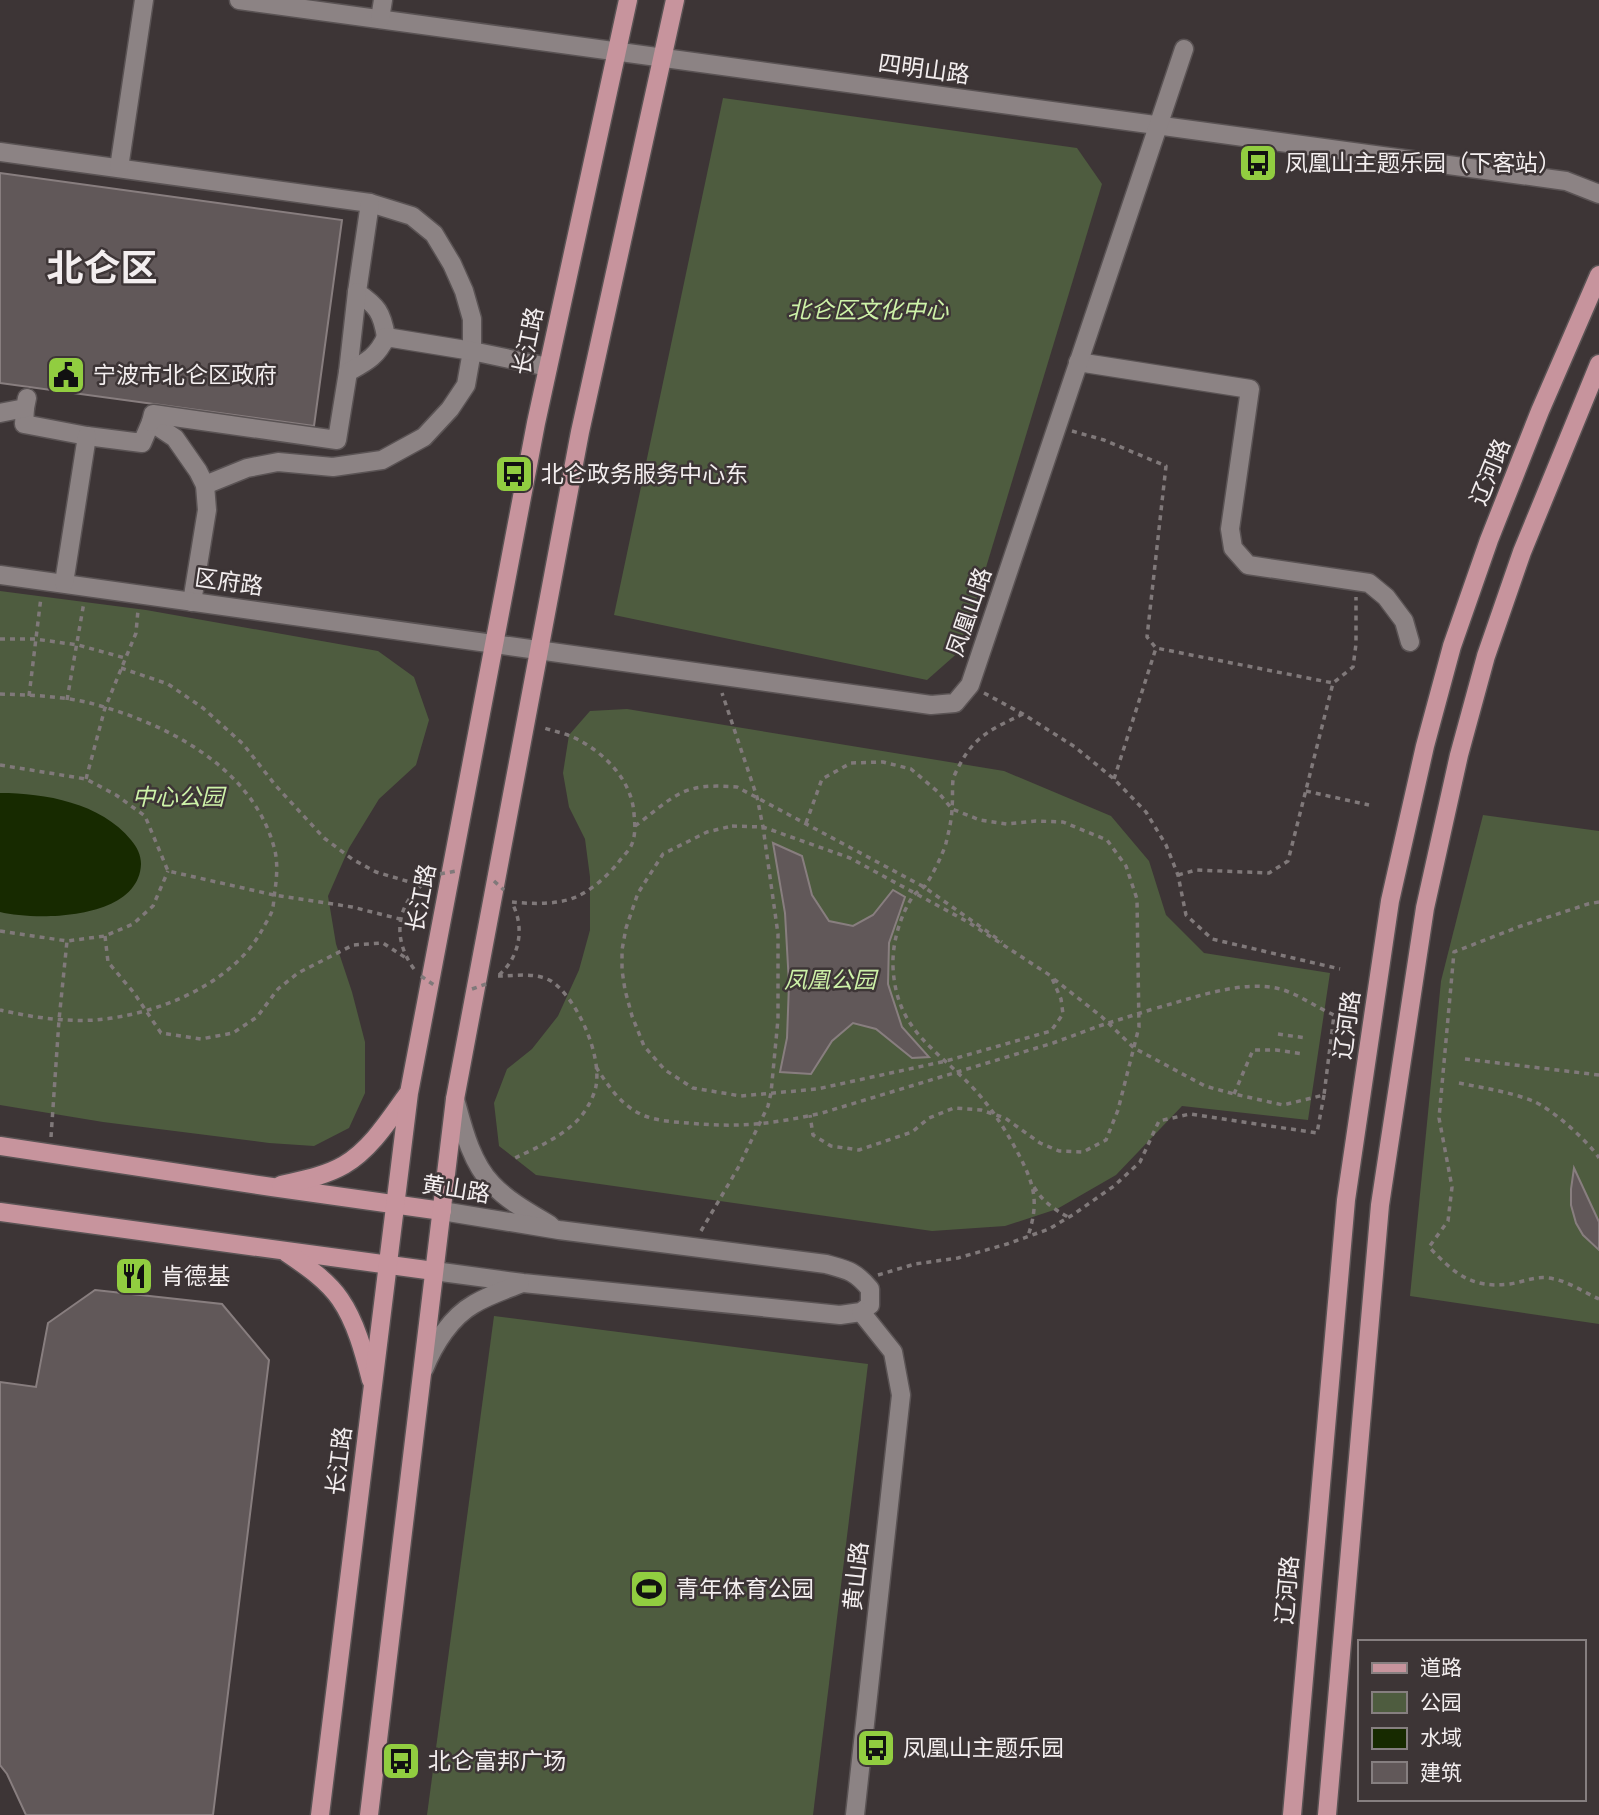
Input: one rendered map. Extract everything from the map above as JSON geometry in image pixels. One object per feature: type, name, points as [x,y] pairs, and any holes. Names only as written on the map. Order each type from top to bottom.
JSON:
[{"type":"main road","name":"长江路","points":[[320,1815],[409,1093],[548,367],[628,0]]},
{"type":"main road","points":[[369,1815],[454,1100],[580,432],[675,0]]},
{"type":"main road","name":"辽河路","points":[[1292,1815],[1346,1200],[1390,901],[1425,746],[1452,646],[1541,411],[1599,275]]},
{"type":"main road","points":[[1327,1815],[1380,1205],[1424,908],[1459,755],[1486,656],[1522,552],[1599,364]]},
{"type":"main road","points":[[272,1187],[326,1173],[344,1165],[362,1152],[409,1093]]},
{"type":"main road","name":"黄山路","points":[[0,1146],[442,1211]]},
{"type":"main road","points":[[0,1212],[434,1271]]},
{"type":"main road","points":[[285,1251],[313,1272],[340,1300],[358,1338],[373,1386]]},
{"type":"street","points":[[119,168],[144,0]]},
{"type":"street","name":"四明山路","points":[[239,0],[1566,181],[1599,194]]},
{"type":"street","points":[[380,19],[383,0]]},
{"type":"street","name":"凤凰山路","points":[[451,638],[931,705],[955,703],[970,685],[1184,50]]},
{"type":"street","points":[[0,152],[370,202],[412,216],[434,234],[452,264],[472,319],[466,385],[450,409],[424,437],[382,460],[333,467],[278,462],[247,468],[205,485]]},
{"type":"street","points":[[333,467],[370,202]]},
{"type":"street","points":[[348,372],[380,350],[386,337],[383,320],[376,306],[357,292]]},
{"type":"street","points":[[386,337],[548,367]]},
{"type":"street","points":[[1078,362],[1250,388],[1230,529],[1233,548],[1248,565],[1369,583],[1386,597],[1404,621],[1410,642]]},
{"type":"street","points":[[0,413],[26,402],[24,424],[142,443],[153,414],[337,440]]},
{"type":"street","points":[[151,422],[175,438],[205,485],[207,510],[192,601]]},
{"type":"street","points":[[64,583],[86,436]]},
{"type":"street","name":"区府路","points":[[0,575],[451,638]]},
{"type":"street","points":[[454,1100],[473,1153],[492,1184],[522,1208],[559,1230]]},
{"type":"street","name":"黄山路","points":[[442,1211],[559,1230],[826,1264],[851,1271],[862,1280]]},
{"type":"street","points":[[434,1271],[523,1283],[840,1315],[861,1312],[870,1305],[870,1289],[862,1280]]},
{"type":"street","points":[[420,1378],[441,1336],[471,1305],[523,1283]]},
{"type":"street","name":"黄山路","points":[[855,1815],[901,1395],[893,1352],[861,1312]]},
{"type":"path","points":[[1057,427],[1104,440],[1166,466],[1147,637],[1156,648],[1333,683]]},
{"type":"path","points":[[29,696],[43,581]]},
{"type":"path","points":[[1178,874],[1196,870],[1269,873],[1288,860],[1333,683],[1353,667],[1356,644],[1356,581]]},
{"type":"path","points":[[67,700],[86,587]]},
{"type":"path","points":[[86,779],[105,708],[136,633],[140,594]]},
{"type":"path","points":[[0,639],[35,639],[78,645],[125,659]]},
{"type":"path","points":[[1114,779],[1156,648]]},
{"type":"path","points":[[121,668],[168,684],[203,708],[243,744],[276,786],[324,838],[352,859],[376,872],[420,885]]},
{"type":"path","points":[[692,1247],[738,1168],[768,1106],[778,1019],[778,934],[763,827],[757,797],[735,727],[715,675]]},
{"type":"path","points":[[970,685],[1075,747],[1114,779],[1146,812],[1166,845],[1178,874],[1186,915],[1212,939],[1340,969]]},
{"type":"path","points":[[0,694],[89,703],[162,729],[191,746],[218,764],[245,790],[260,813],[275,848],[277,874],[272,911],[256,940],[238,961],[190,995],[145,1010],[96,1020],[59,1020],[0,1010]]},
{"type":"path","points":[[1023,714],[986,732],[966,751],[953,778],[952,809],[945,846],[924,887],[914,894],[903,917],[896,939],[893,964],[901,1008],[911,1025],[927,1045],[957,1072],[996,1115],[1041,1198],[1068,1217]]},
{"type":"path","points":[[512,902],[534,904],[575,898],[590,889],[609,873],[631,845],[635,827],[633,801],[623,779],[607,761],[569,736],[526,723]]},
{"type":"path","points":[[806,823],[822,779],[850,763],[883,762],[911,769],[938,792],[952,809],[980,820],[1007,824],[1063,822],[1107,841],[1126,866],[1137,899],[1139,1027],[1118,1110],[1106,1140],[1083,1152],[1059,1151],[1040,1143],[1005,1118],[981,1110],[954,1108],[929,1118],[912,1132],[859,1150],[831,1146],[813,1135],[810,1115]]},
{"type":"path","points":[[0,765],[86,779],[116,795],[145,816],[168,870],[153,906],[133,924],[105,936],[67,941],[0,931]]},
{"type":"path","points":[[635,827],[675,796],[689,789],[737,787],[924,887],[1052,976],[1102,1017],[1134,1048],[1205,1086],[1283,1105],[1324,1095]]},
{"type":"path","points":[[1306,791],[1369,805]]},
{"type":"path","points":[[732,826],[763,827],[850,858],[914,894],[968,922],[1052,976],[1061,999],[1063,1014],[1051,1031],[946,1061],[817,1089],[741,1096],[693,1088],[665,1070],[644,1046],[632,1016],[622,970],[622,950],[638,893],[663,855],[707,832],[732,826]]},
{"type":"path","points":[[168,870],[274,895],[352,907],[400,919]]},
{"type":"path","points":[[443,987],[434,985],[417,974],[406,958],[400,939],[400,919],[407,901],[420,885],[437,875],[456,870],[466,872]]},
{"type":"path","points":[[462,990],[491,982],[506,969],[516,952],[520,932],[517,913],[508,895],[494,881],[485,877]]},
{"type":"path","points":[[1599,902],[1521,926],[1454,952],[1439,1118],[1452,1187],[1448,1220],[1429,1247],[1452,1271],[1469,1280],[1510,1284],[1549,1278],[1577,1287],[1599,1300]]},
{"type":"path","points":[[105,936],[108,962],[134,993],[160,1033],[201,1039],[233,1033],[257,1017],[278,989],[298,973],[353,945],[383,943],[406,958]]},
{"type":"path","points":[[50,1153],[67,941]]},
{"type":"path","points":[[498,976],[531,975],[549,980],[567,995],[582,1020],[596,1068],[596,1086],[588,1107],[565,1132],[515,1158]]},
{"type":"path","points":[[596,1068],[614,1093],[645,1116],[665,1121],[723,1127],[759,1125],[810,1115],[1053,1043],[1129,1016],[1231,989],[1254,986],[1281,989],[1334,1015],[1317,1133],[1190,1114],[1159,1121],[1140,1162],[1114,1186],[1048,1228],[1007,1244],[958,1258],[915,1264],[862,1280]]},
{"type":"path","points":[[1278,1034],[1306,1038]]},
{"type":"path","points":[[1234,1094],[1253,1050],[1304,1054]]},
{"type":"path","points":[[1465,1059],[1599,1075]]},
{"type":"path","points":[[1460,1083],[1536,1102],[1561,1120],[1593,1149],[1599,1158]]},
{"type":"path","points":[[1028,1236],[1035,1201],[1033,1185]]},
{"type":"green space","name":"北仑区文化中心","points":[[723,98],[1077,148],[1102,184],[961,650],[927,680],[614,615]]},
{"type":"green space","name":"中心公园","points":[[0,591],[146,610],[378,651],[414,677],[429,720],[416,765],[379,799],[349,848],[328,896],[336,944],[365,1042],[365,1093],[349,1128],[314,1146],[269,1143],[103,1122],[0,1105]]},
{"type":"green space","name":"凤凰公园","points":[[627,709],[1004,771],[1111,816],[1149,861],[1166,915],[1204,953],[1330,973],[1308,1120],[1182,1106],[1116,1175],[1057,1209],[1005,1226],[932,1231],[536,1175],[499,1146],[494,1103],[507,1069],[532,1049],[558,1016],[579,970],[590,930],[590,877],[585,839],[569,807],[563,773],[569,735],[590,711]]},
{"type":"green space","points":[[1483,815],[1599,831],[1599,1324],[1410,1296],[1441,981]]},
{"type":"green space","name":"青年体育公园","points":[[494,1316],[868,1364],[813,1815],[427,1815]]},
{"type":"water","points":[[0,793],[53,798],[104,817],[119,827],[138,851],[141,864],[136,883],[123,896],[106,906],[84,912],[38,916],[0,912]]},
{"type":"building","points":[[0,173],[342,220],[314,426],[0,383]]},
{"type":"building","points":[[773,843],[802,856],[812,895],[829,921],[853,926],[873,915],[893,890],[905,897],[889,943],[888,984],[902,1027],[929,1057],[912,1058],[876,1029],[853,1023],[832,1041],[811,1074],[780,1072],[787,1038],[789,984],[785,913]]},
{"type":"building","points":[[1574,1168],[1599,1222],[1599,1250],[1583,1235],[1576,1223],[1571,1205]]},
{"type":"building","points":[[95,1290],[222,1304],[269,1360],[213,1815],[26,1815],[0,1765],[0,1382],[36,1387],[48,1323]]},
{"type":"place","name":"凤凰山主题乐园（下客站）","points":[[1258,163]]},
{"type":"place","name":"宁波市北仑区政府","points":[[66,375]]},
{"type":"place","name":"北仑政务服务中心东","points":[[514,474]]},
{"type":"place","name":"肯德基","points":[[134,1276]]},
{"type":"place","name":"青年体育公园","points":[[649,1589]]},
{"type":"place","name":"凤凰山主题乐园","points":[[876,1748]]},
{"type":"place","name":"北仑富邦广场","points":[[401,1761]]},
{"type":"district","name":"北仑区","points":[[102,268]]}]
